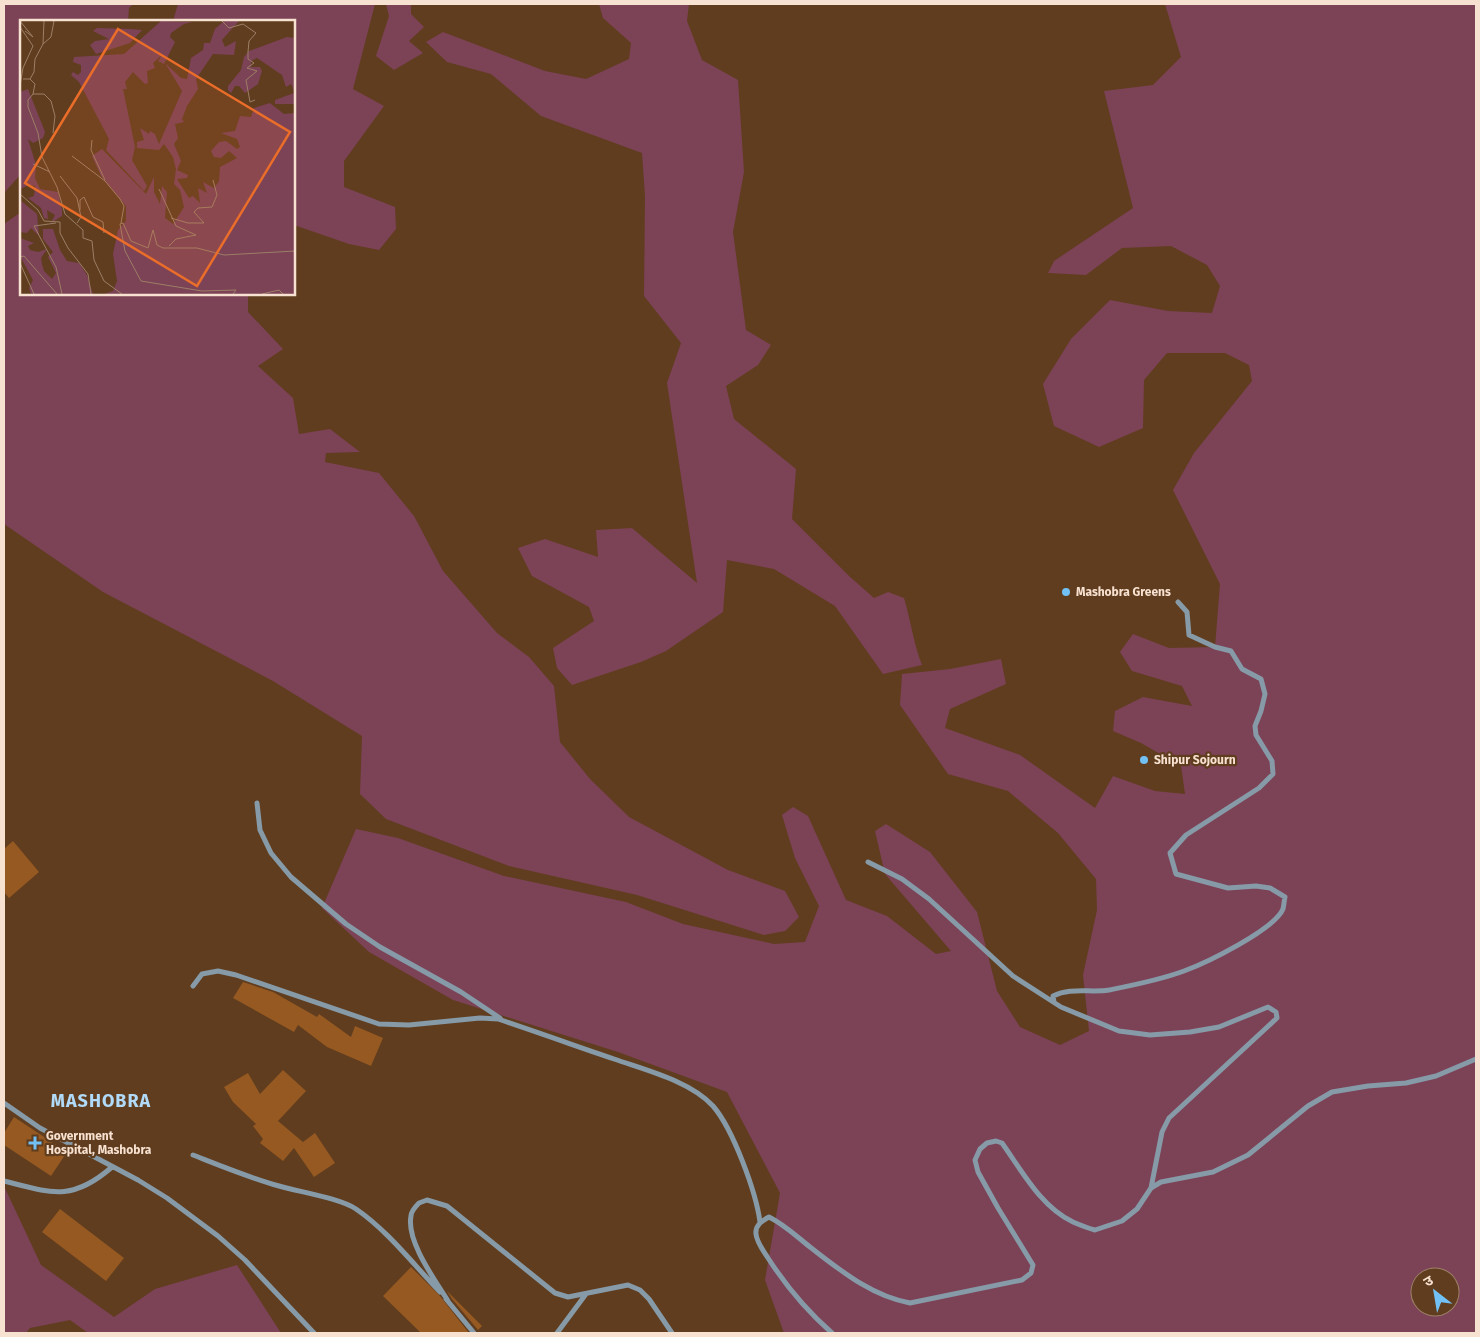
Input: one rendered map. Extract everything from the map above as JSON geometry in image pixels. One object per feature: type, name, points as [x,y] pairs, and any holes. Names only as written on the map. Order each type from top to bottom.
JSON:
[{"type":"street","points":[[1054,1002],[1053,996],[1062,991],[1106,990],[1184,971],[1262,932],[1283,910],[1285,897],[1270,888],[1256,886],[1228,888],[1176,874],[1170,853],[1186,835],[1259,788],[1273,774],[1272,761],[1256,735],[1255,726],[1265,694],[1261,679],[1242,669],[1231,651],[1215,647],[1189,635],[1187,612],[1178,602]]},
{"type":"street","points":[[257,803],[260,830],[271,853],[303,888],[346,924],[380,947],[461,992],[505,1022]]},
{"type":"street","points":[[760,1222],[769,1217],[782,1223],[850,1277],[873,1291],[894,1300],[910,1303],[1022,1280],[1031,1273],[1033,1265],[978,1172],[976,1160],[980,1149],[988,1143],[996,1141],[1002,1143],[1038,1194],[1053,1209],[1071,1222],[1095,1230],[1122,1221],[1137,1209],[1151,1188],[1162,1132],[1169,1118],[1248,1042],[1277,1018],[1276,1012],[1268,1007],[1219,1027],[1190,1032],[1150,1035],[1120,1031],[1061,1007],[1013,976],[930,899],[902,880],[868,862]]},
{"type":"street","points":[[193,986],[202,974],[218,971],[236,975],[379,1024],[409,1025],[480,1018],[505,1022],[657,1074],[694,1090],[713,1107],[730,1134],[753,1189],[758,1206],[760,1222],[756,1232],[759,1244],[783,1282],[814,1318],[832,1333]]},
{"type":"street","points":[[1151,1188],[1161,1182],[1213,1172],[1248,1155],[1308,1106],[1332,1092],[1368,1086],[1406,1083],[1436,1076],[1476,1059]]},
{"type":"street","points":[[4,1104],[40,1128],[138,1180],[167,1198],[218,1236],[245,1260],[314,1333]]},
{"type":"street","points":[[193,1154],[278,1186],[329,1199],[354,1208],[384,1232],[448,1301],[474,1333]]},
{"type":"street","points":[[4,1181],[32,1189],[53,1192],[74,1190],[97,1180],[112,1167]]},
{"type":"street","points":[[448,1301],[417,1249],[412,1236],[411,1215],[419,1203],[427,1200],[447,1206],[555,1293],[568,1297],[628,1285],[640,1290],[649,1298],[672,1333]]},
{"type":"street","points":[[557,1333],[587,1294]]},
{"type":"shaded area","points":[[4,4],[133,4],[129,8],[128,20],[20,20],[20,175],[4,193]]},
{"type":"shaded area","points":[[178,4],[375,4],[353,89],[384,106],[344,161],[344,187],[395,207],[396,229],[379,250],[349,244],[295,225],[295,20],[173,20]]},
{"type":"shaded area","points":[[386,4],[411,4],[411,14],[424,27],[409,41],[423,53],[394,70],[376,56],[389,16]]},
{"type":"shaded area","points":[[599,4],[689,4],[687,21],[702,60],[738,80],[744,172],[733,232],[746,330],[771,345],[758,365],[726,386],[734,419],[796,469],[792,519],[849,576],[874,598],[888,592],[904,598],[922,665],[883,674],[835,606],[774,569],[727,560],[723,612],[666,651],[641,662],[572,685],[557,668],[553,648],[594,621],[589,607],[532,576],[518,548],[545,539],[598,557],[596,530],[632,528],[697,583],[667,383],[681,343],[644,296],[645,196],[642,153],[541,116],[491,74],[447,62],[426,42],[443,32],[545,71],[586,79],[629,59],[631,43],[603,18]]},
{"type":"shaded area","points":[[1165,4],[1476,4],[1476,1333],[784,1333],[765,1280],[780,1193],[727,1092],[618,1052],[453,1000],[369,952],[322,908],[356,829],[398,838],[504,876],[626,902],[683,924],[774,944],[805,942],[819,906],[795,858],[782,815],[793,807],[808,816],[846,900],[887,916],[936,954],[951,951],[885,874],[875,831],[886,824],[930,852],[977,912],[997,991],[1020,1027],[1060,1045],[1089,1031],[1083,975],[1097,910],[1096,879],[1058,833],[1008,791],[948,774],[900,705],[902,674],[950,669],[1001,659],[1006,684],[950,709],[945,728],[1020,755],[1095,808],[1113,776],[1155,791],[1185,794],[1181,766],[1141,743],[1113,731],[1115,711],[1143,697],[1192,706],[1182,686],[1132,671],[1120,652],[1133,634],[1169,648],[1215,647],[1220,584],[1173,490],[1194,453],[1252,381],[1249,365],[1225,353],[1167,353],[1144,380],[1143,428],[1099,447],[1054,426],[1043,384],[1071,339],[1110,300],[1168,311],[1212,313],[1220,286],[1207,265],[1171,246],[1122,248],[1086,275],[1048,273],[1054,261],[1133,208],[1104,91],[1153,85],[1181,57]]},
{"type":"shaded area","points":[[20,213],[20,295],[248,295],[248,312],[283,349],[258,366],[293,398],[299,434],[330,429],[360,452],[326,453],[325,462],[379,473],[414,516],[443,571],[497,633],[529,657],[554,686],[560,742],[590,779],[629,817],[728,870],[785,891],[799,917],[785,931],[764,935],[637,895],[509,866],[386,819],[360,794],[362,736],[273,681],[103,592],[4,524],[4,224]]},
{"type":"shaded area","points":[[4,1186],[41,1265],[114,1317],[155,1289],[237,1265],[281,1333],[88,1333],[70,1320],[30,1328],[26,1333],[4,1333]]},
{"type":"building","points":[[13,841],[39,872],[9,898],[4,892],[4,849]]},
{"type":"building","points":[[243,982],[273,992],[317,1017],[319,1014],[351,1037],[355,1026],[383,1038],[371,1066],[327,1047],[298,1025],[294,1032],[233,998]]},
{"type":"building","points":[[283,1070],[306,1091],[278,1121],[303,1142],[315,1133],[335,1163],[314,1177],[294,1148],[283,1161],[260,1143],[263,1139],[253,1126],[256,1124],[233,1102],[224,1087],[248,1073],[260,1094]]},
{"type":"building","points":[[14,1117],[67,1152],[51,1176],[4,1145],[4,1133]]},
{"type":"building","points":[[60,1209],[124,1258],[106,1281],[42,1232]]},
{"type":"building","points":[[411,1267],[440,1296],[469,1333],[421,1333],[383,1296]]},
{"type":"building","points":[[447,1291],[482,1326],[478,1330],[452,1299]]},
{"type":"place","name":"Mashobra Greens","points":[[1066,592]]},
{"type":"place","name":"Shipur Sojourn","points":[[1144,760]]},
{"type":"place","name":"Government Hospital, Mashobra","points":[[35,1143]]},
{"type":"district","name":"MASHOBRA","points":[[101,1101]]}]
